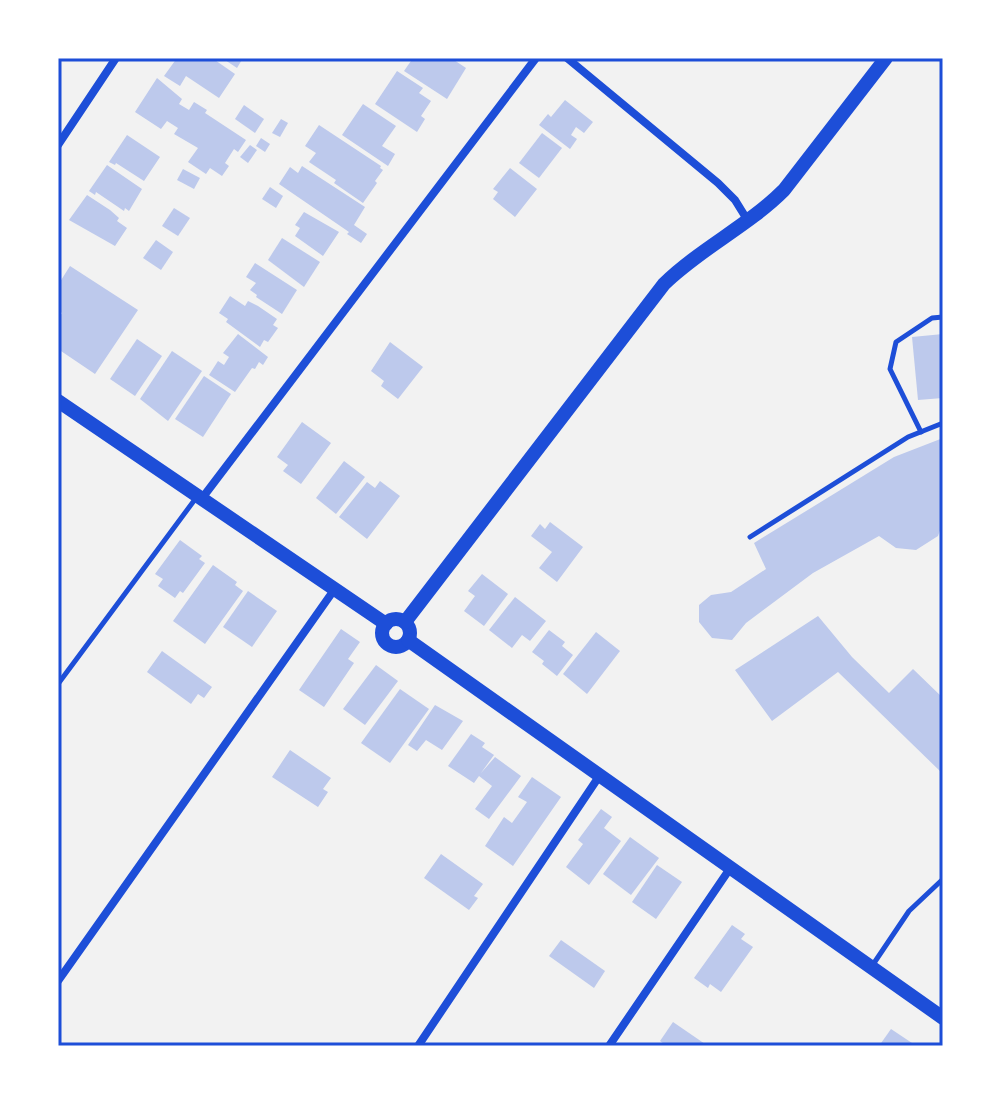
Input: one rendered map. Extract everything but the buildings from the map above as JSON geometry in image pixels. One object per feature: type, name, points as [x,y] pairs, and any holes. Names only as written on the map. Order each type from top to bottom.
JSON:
[{"type":"street","points":[[58,145],[116,58]]},
{"type":"street","points":[[201,496],[536,58]]},
{"type":"street","points":[[567,58],[718,183],[735,200],[748,221]]},
{"type":"street","points":[[405,622],[664,284],[702,251],[748,221],[784,190],[886,58]]},
{"type":"street","points":[[58,401],[386,624]]},
{"type":"street","points":[[58,981],[334,590]]},
{"type":"street","points":[[393,619],[405,622],[410,629],[408,640],[396,647],[388,644],[382,632],[386,624],[393,619]]},
{"type":"street","points":[[408,640],[943,1018]]},
{"type":"street","points":[[418,1046],[600,775]]},
{"type":"street","points":[[609,1046],[731,867]]},
{"type":"lane","points":[[921,432],[890,369],[896,342],[932,318],[943,317]]},
{"type":"lane","points":[[750,537],[908,437],[943,423]]},
{"type":"lane","points":[[58,684],[201,496]]},
{"type":"lane","points":[[872,967],[909,911],[943,879]]}]
